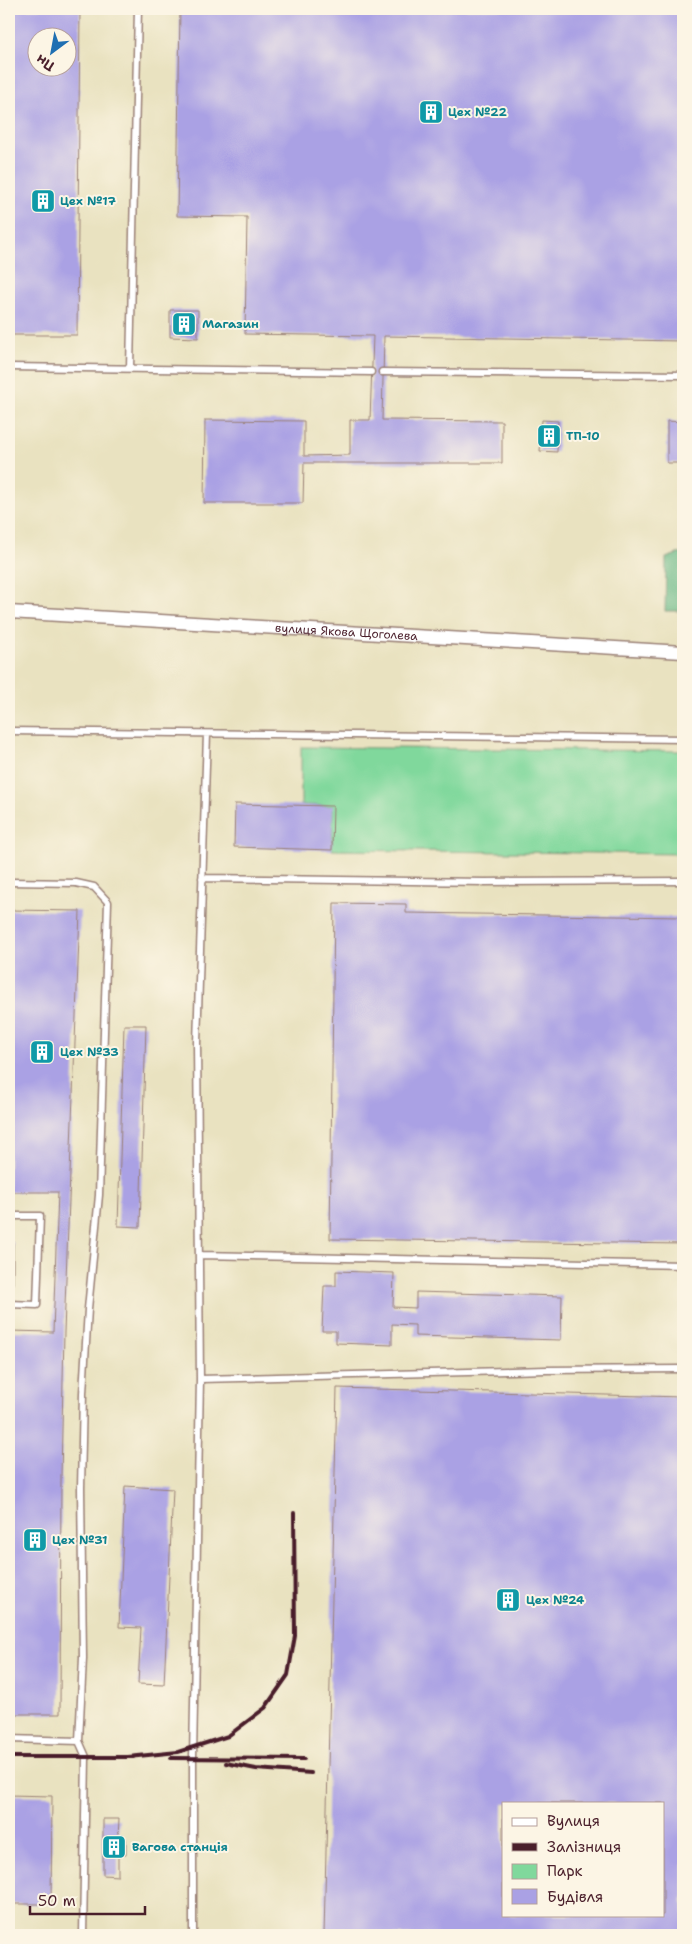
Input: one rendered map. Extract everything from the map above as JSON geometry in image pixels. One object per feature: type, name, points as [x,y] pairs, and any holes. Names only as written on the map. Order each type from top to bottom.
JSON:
[{"type":"street","name":"вулиця Якова Щоголева","points":[[9,612],[683,652]]},
{"type":"lane","points":[[130,368],[138,9]]},
{"type":"lane","points":[[9,367],[371,372]]},
{"type":"lane","points":[[382,372],[683,375]]},
{"type":"lane","points":[[9,730],[683,739]]},
{"type":"lane","points":[[193,1935],[193,1758],[200,1379],[197,1043],[207,734]]},
{"type":"lane","points":[[202,878],[484,882],[683,881]]},
{"type":"lane","points":[[9,882],[76,883],[94,887],[108,902],[99,1195],[88,1309],[83,1394],[84,1658],[79,1740],[86,1756],[83,1935]]},
{"type":"lane","points":[[9,1216],[40,1216],[37,1304],[9,1304]]},
{"type":"lane","points":[[199,1255],[683,1265]]},
{"type":"lane","points":[[200,1379],[546,1370],[683,1369]]},
{"type":"lane","points":[[9,1739],[79,1740]]},
{"type":"green space","points":[[683,552],[683,611],[665,611],[666,558]]},
{"type":"green space","points":[[301,747],[683,751],[683,854],[332,850],[333,806],[301,805]]},
{"type":"building","name":"Цех №17","points":[[9,9],[80,9],[77,335],[9,335]]},
{"type":"building","name":"Цех №22","points":[[180,9],[683,9],[683,341],[384,336],[382,420],[502,421],[502,463],[304,463],[303,503],[204,503],[205,420],[304,421],[304,456],[350,455],[350,420],[370,420],[373,336],[245,334],[247,217],[177,216]]},
{"type":"building","name":"Магазин","points":[[170,310],[198,310],[198,338],[170,337]]},
{"type":"building","name":"ТП-10","points":[[542,420],[558,421],[557,452],[540,451]]},
{"type":"building","points":[[667,421],[683,422],[683,463],[667,463]]},
{"type":"building","points":[[235,804],[333,806],[332,850],[234,847]]},
{"type":"building","points":[[334,903],[406,904],[406,913],[683,917],[683,1244],[330,1239]]},
{"type":"building","points":[[9,910],[80,911],[64,1332],[60,1714],[9,1714],[9,1331],[53,1332],[58,1192],[9,1192]]},
{"type":"building","points":[[124,1025],[146,1025],[140,1227],[118,1226]]},
{"type":"building","points":[[9,1241],[13,1241],[13,1284],[9,1284]]},
{"type":"building","points":[[336,1271],[394,1273],[393,1307],[416,1308],[416,1292],[562,1296],[561,1340],[415,1336],[415,1325],[392,1324],[392,1345],[336,1343],[336,1331],[322,1331],[324,1286],[336,1286]]},
{"type":"building","name":"Цех №24","points":[[337,1388],[683,1397],[683,1935],[324,1935]]},
{"type":"building","points":[[125,1486],[173,1489],[164,1685],[138,1684],[141,1628],[119,1627]]},
{"type":"building","points":[[9,1795],[52,1796],[51,1904],[9,1904]]},
{"type":"building","name":"Вагова станція","points":[[103,1819],[119,1819],[118,1838],[126,1839],[126,1855],[118,1855],[118,1876],[103,1875]]},
{"type":"railway","points":[[128,1757],[178,1752],[228,1736],[265,1708],[288,1675],[295,1636],[294,1513]]},
{"type":"railway","points":[[9,1757],[134,1757]]},
{"type":"railway","points":[[171,1758],[304,1759]]},
{"type":"railway","points":[[226,1763],[256,1769],[311,1773]]},
{"type":"place","name":"Цех №22","points":[[431,112]]},
{"type":"place","name":"Цех №17","points":[[43,201]]},
{"type":"place","name":"Магазин","points":[[184,324]]},
{"type":"place","name":"ТП-10","points":[[549,436]]},
{"type":"place","name":"Цех №33","points":[[42,1052]]},
{"type":"place","name":"Цех №31","points":[[35,1540]]},
{"type":"place","name":"Цех №24","points":[[508,1600]]},
{"type":"place","name":"Вагова станція","points":[[114,1847]]}]
